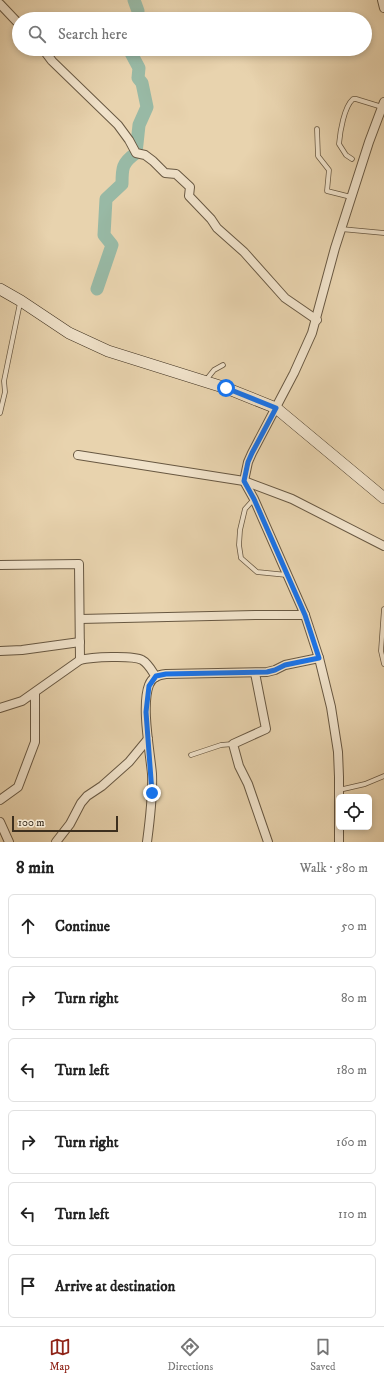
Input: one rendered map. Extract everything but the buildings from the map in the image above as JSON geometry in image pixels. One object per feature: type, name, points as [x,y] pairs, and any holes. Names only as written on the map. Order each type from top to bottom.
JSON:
[{"type":"street","points":[[382,0],[384,8]]},
{"type":"street","points":[[0,4],[12,17]]},
{"type":"street","points":[[48,56],[118,125],[136,153],[145,156],[165,173],[176,174],[190,187],[189,196],[212,219],[217,228],[244,252],[285,298],[316,320]]},
{"type":"street","points":[[339,842],[338,752],[334,723],[319,658],[305,615],[254,499],[244,481],[248,462],[252,453],[294,373],[312,333],[351,197],[383,105]]},
{"type":"street","points":[[0,289],[69,333],[108,351],[226,388],[276,408],[384,498]]},
{"type":"street","points":[[78,455],[244,481],[292,499],[384,546]]},
{"type":"street","points":[[0,565],[79,564],[80,660]]},
{"type":"street","points":[[80,619],[305,615]]},
{"type":"street","points":[[0,651],[22,650],[80,642]]},
{"type":"street","points":[[0,708],[22,701],[80,660],[89,657],[133,658],[142,660],[148,665],[156,676]]},
{"type":"street","points":[[147,842],[151,815],[152,793],[146,712],[149,686],[156,676],[166,674],[255,673],[271,671],[285,665],[319,658]]},
{"type":"street","points":[[255,673],[266,730],[233,744],[239,766],[248,784],[268,842]]},
{"type":"street","points":[[0,800],[18,787],[35,742],[35,693]]},
{"type":"street","points":[[56,842],[70,824],[81,803],[87,796],[102,786],[129,762],[148,739]]},
{"type":"street","points":[[1,826],[9,842]]},
{"type":"lane","points":[[352,159],[346,155],[339,144],[344,119],[350,102],[353,99],[356,99],[383,105]]},
{"type":"lane","points":[[317,128],[318,156],[329,170],[328,191],[351,197]]},
{"type":"lane","points":[[342,229],[384,233]]},
{"type":"lane","points":[[0,413],[4,392],[4,381],[21,301]]},
{"type":"lane","points":[[205,381],[214,370],[224,365]]},
{"type":"lane","points":[[254,499],[245,509],[240,530],[238,545],[241,558],[257,572],[288,575]]},
{"type":"lane","points":[[384,609],[381,651],[384,664]]},
{"type":"lane","points":[[191,755],[221,745],[233,744]]},
{"type":"lane","points":[[339,790],[365,784],[384,776]]},
{"type":"waterway","points":[[134,0],[138,12]]},
{"type":"waterway","points":[[97,289],[112,245],[104,235],[106,199],[122,184],[122,174],[125,163],[136,153],[139,125],[147,107],[142,83],[138,78],[139,68],[133,56]]},
{"type":"route","points":[[152,793],[152,776],[146,712],[149,686],[156,676],[166,674],[267,672],[285,665],[319,658],[305,615],[273,540],[250,490],[244,481],[248,462],[276,408],[226,388]]}]
